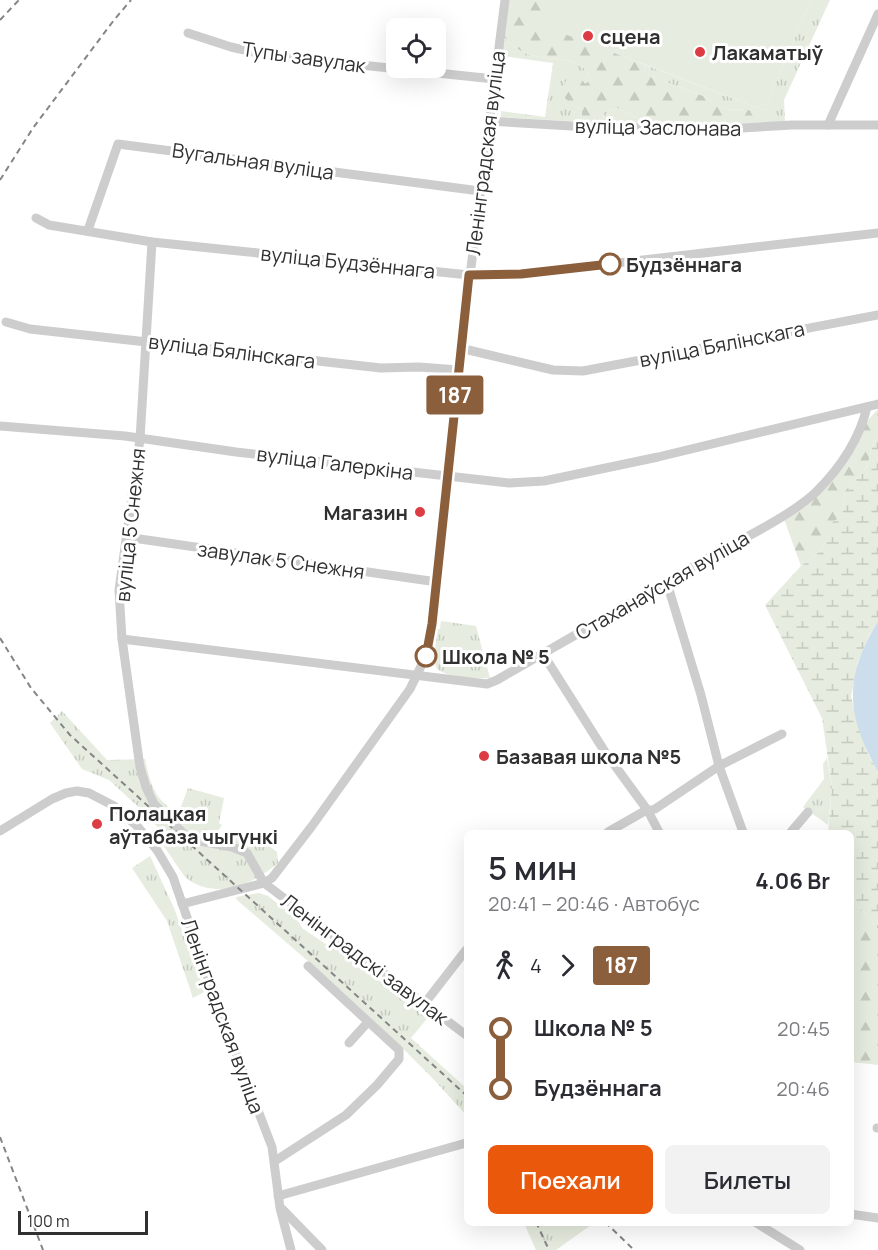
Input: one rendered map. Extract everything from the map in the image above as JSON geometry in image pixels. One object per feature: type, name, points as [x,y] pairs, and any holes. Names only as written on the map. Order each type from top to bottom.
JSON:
[{"type":"street","name":"Ленінградская вуліца","points":[[291,1250],[280,1208],[272,1147],[216,1001],[182,904],[264,883],[279,870],[410,689],[426,656],[437,582],[460,348],[505,0]]},
{"type":"street","points":[[828,125],[878,14]]},
{"type":"street","name":"Тупы завулак","points":[[188,33],[231,47],[266,55],[494,79]]},
{"type":"street","name":"вуліца Заслонава","points":[[489,121],[565,126],[706,130],[878,125]]},
{"type":"street","name":"Вугальная вуліца","points":[[88,230],[118,144],[480,191]]},
{"type":"street","name":"вуліца Будзённага","points":[[36,218],[49,225],[152,242],[469,275],[521,274],[878,233]]},
{"type":"street","name":"вуліца 5 Снежня","points":[[152,242],[140,439],[119,590],[122,639],[140,767],[154,804],[189,839],[232,847],[247,853],[264,883]]},
{"type":"street","name":"вуліца Бялінскага","points":[[460,348],[553,370],[582,372],[878,315]]},
{"type":"street","name":"вуліца Бялінскага","points":[[6,322],[30,329],[381,368],[419,367],[458,370]]},
{"type":"street","name":"вуліца Галеркіна","points":[[0,426],[140,439],[509,483],[544,482],[878,404]]},
{"type":"street","name":"Стаханаўская вуліца","points":[[122,639],[487,684],[497,681],[667,583],[785,513],[814,493],[842,464],[858,436],[867,407]]},
{"type":"street","name":"завулак 5 Снежня","points":[[126,537],[437,582]]},
{"type":"street","points":[[667,583],[719,766],[742,830]]},
{"type":"street","points":[[543,654],[605,752],[648,811],[658,830]]},
{"type":"street","points":[[612,830],[643,812],[655,809],[719,766],[782,735]]},
{"type":"street","points":[[0,831],[66,793],[77,792],[96,796],[114,806],[157,850],[173,877],[182,904]]},
{"type":"street","points":[[793,830],[807,812]]},
{"type":"street","name":"Ленінградскі завулак","points":[[264,883],[464,1033]]},
{"type":"street","points":[[425,1003],[464,953]]},
{"type":"street","points":[[274,1161],[346,1115],[377,1085],[399,1059],[399,1050],[308,966]]},
{"type":"street","points":[[349,1043],[368,1022]]},
{"type":"street","points":[[278,1196],[464,1144]]},
{"type":"street","points":[[280,1208],[322,1250]]},
{"type":"street","points":[[854,1215],[878,1218]]},
{"type":"street","points":[[761,1226],[800,1250]]},
{"type":"green space","points":[[509,0],[574,0],[580,39],[645,65],[644,74],[703,96],[723,109],[749,110],[753,116],[752,123],[706,126],[651,125],[618,108],[604,112],[603,123],[582,122],[582,110],[564,97],[565,82],[574,75],[581,78],[585,84],[591,80],[586,71],[571,61],[523,52],[504,37]]},
{"type":"green space","name":"Лакаматыў","points":[[553,0],[811,0],[764,110],[546,27]]},
{"type":"green space","points":[[811,0],[830,0],[784,100],[785,122],[752,123],[749,110],[723,109],[703,96],[644,74],[645,65],[764,110]]},
{"type":"green space","points":[[504,37],[523,52],[571,61],[586,71],[591,80],[571,104],[582,110],[582,122],[501,117],[501,111],[545,117],[553,63],[502,56]]},
{"type":"green space","points":[[618,108],[651,125],[603,123],[604,112]]},
{"type":"green space","points":[[878,409],[878,435],[874,440],[867,467],[845,491],[842,516],[826,527],[827,542],[819,552],[801,566],[784,519],[817,496],[868,420]]},
{"type":"green space","points":[[878,435],[878,621],[858,662],[851,697],[868,754],[878,772],[878,929],[854,901],[854,830],[828,830],[832,786],[822,718],[765,605],[827,542],[825,527],[842,516],[845,491],[867,467],[874,440]]},
{"type":"green space","points":[[441,621],[476,626],[490,678],[455,676],[437,669],[434,661],[437,629],[440,629]]},
{"type":"green space","points":[[62,711],[107,760],[145,759],[155,790],[164,803],[171,808],[179,812],[188,788],[224,798],[219,823],[222,825],[216,834],[245,840],[251,832],[277,852],[278,863],[257,878],[221,889],[196,884],[185,877],[156,835],[161,831],[144,812],[109,780],[82,769],[50,723]]},
{"type":"green space","points":[[827,758],[832,786],[828,825],[803,807],[824,779],[823,764]]},
{"type":"green space","points":[[150,856],[174,908],[202,984],[204,992],[193,998],[167,921],[132,868]]},
{"type":"green space","points":[[259,893],[268,896],[297,919],[302,928],[380,975],[377,979],[411,1005],[424,1009],[430,1015],[411,1038],[464,1086],[464,1113],[413,1058],[236,897]]},
{"type":"green space","points":[[854,901],[878,929],[878,1065],[854,1062]]},
{"type":"green space","points":[[525,1226],[590,1226],[556,1250],[536,1250]]},
{"type":"water","points":[[878,621],[878,772],[860,732],[853,696],[854,679],[859,661]]},
{"type":"railway","points":[[0,20],[19,0]]},
{"type":"railway","points":[[0,180],[33,128],[131,0]]},
{"type":"railway","points":[[0,638],[31,688],[70,735],[464,1093]]},
{"type":"railway","points":[[0,1137],[43,1250]]},
{"type":"railway","points":[[538,1226],[549,1250]]},
{"type":"railway","points":[[609,1226],[634,1250]]},
{"type":"bus line","name":"187","points":[[426,656],[432,624],[469,275],[521,274],[610,264]]},
{"type":"place","name":"сцена","points":[[588,36]]},
{"type":"place","name":"Лакаматыў","points":[[700,52]]},
{"type":"place","name":"Будзённага","points":[[610,264]]},
{"type":"place","name":"Магазин","points":[[420,512]]},
{"type":"place","name":"Школа № 5","points":[[426,656]]},
{"type":"place","name":"Базавая школа №5","points":[[484,756]]},
{"type":"place","name":"Полацкая аўтабаза чыгункі","points":[[97,824]]}]
